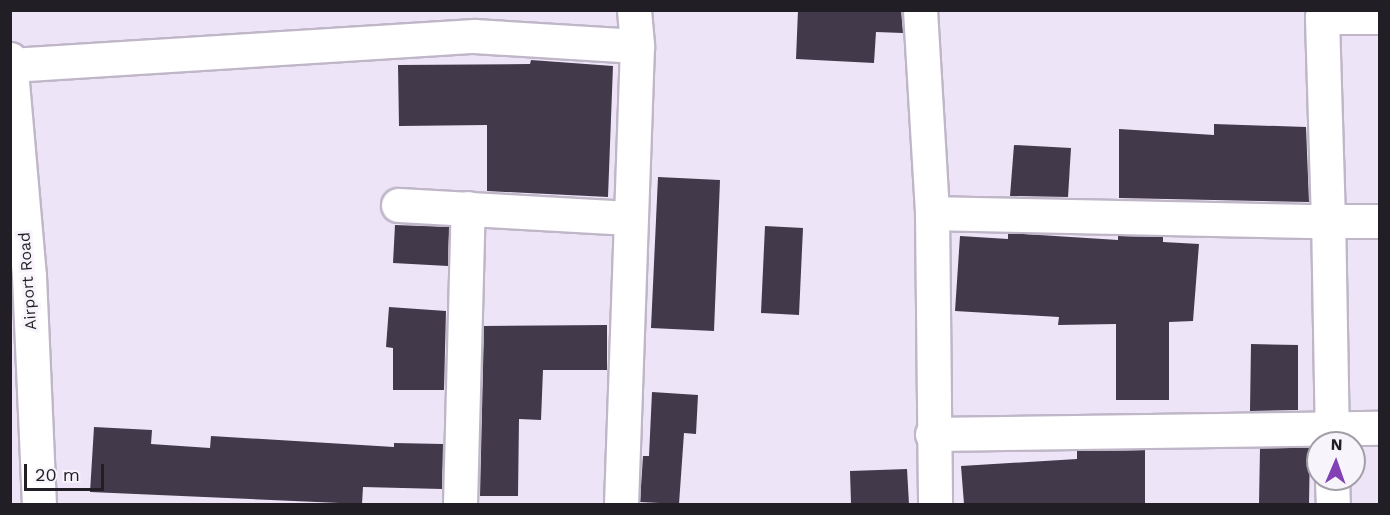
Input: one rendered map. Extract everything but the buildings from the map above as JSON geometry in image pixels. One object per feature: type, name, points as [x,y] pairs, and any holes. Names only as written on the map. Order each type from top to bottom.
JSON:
[{"type":"street","points":[[621,504],[637,46],[634,10]]},
{"type":"street","points":[[920,10],[932,213],[932,434],[935,504]]},
{"type":"street","points":[[1332,431],[1322,17],[1380,17]]},
{"type":"street","points":[[11,65],[474,36],[637,46]]},
{"type":"street","name":"Airport Road","points":[[10,59],[29,276],[39,504]]},
{"type":"street","points":[[398,205],[631,218]]},
{"type":"street","points":[[460,504],[468,208]]},
{"type":"street","points":[[932,213],[1380,221]]},
{"type":"street","points":[[1362,431],[1380,428]]},
{"type":"street","points":[[932,434],[1306,436]]}]
